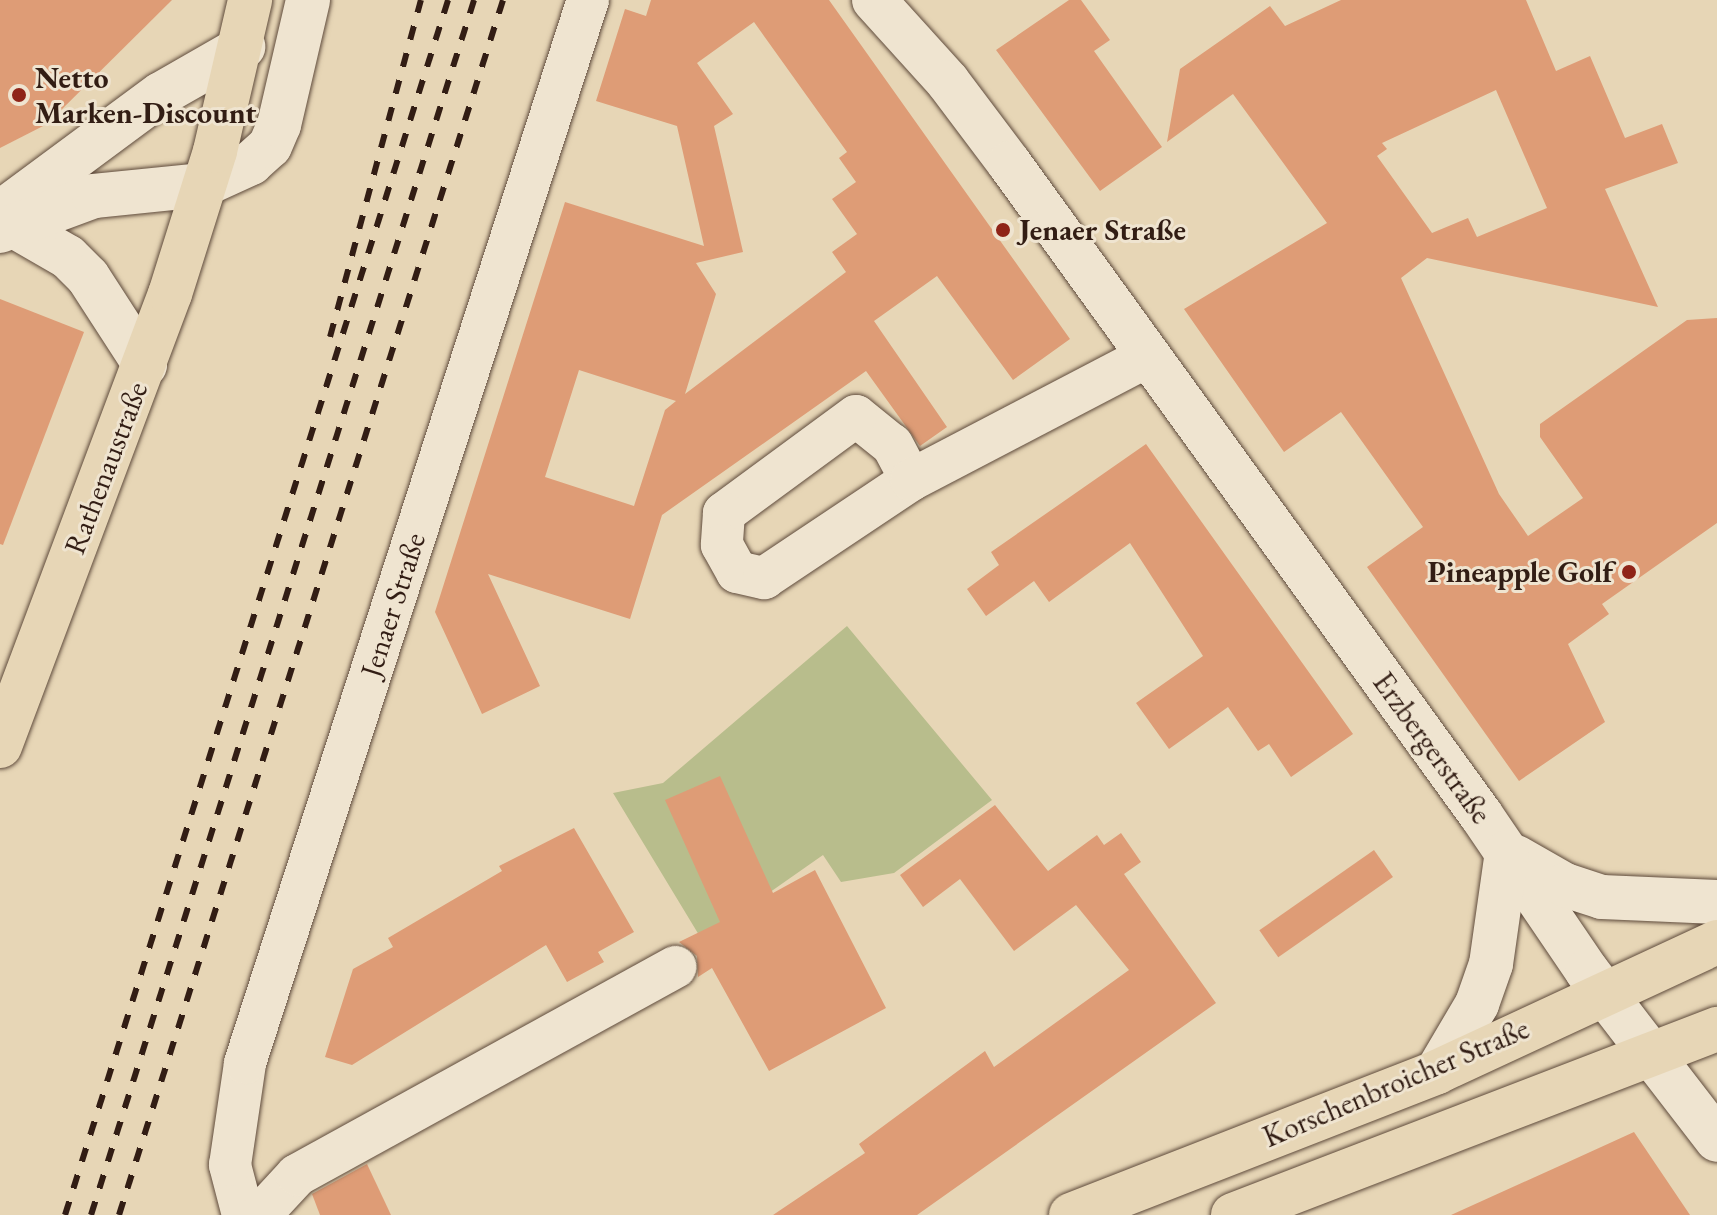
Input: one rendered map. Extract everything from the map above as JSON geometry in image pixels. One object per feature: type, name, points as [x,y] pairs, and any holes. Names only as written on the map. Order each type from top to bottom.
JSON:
[{"type":"main road","name":"Rathenaustraße","points":[[0,746],[145,365],[203,185],[243,47],[250,0]]},
{"type":"main road","points":[[5,223],[106,194],[203,185],[251,163],[270,146],[279,125],[308,0]]},
{"type":"main road","name":"Erzbergerstraße","points":[[874,0],[948,82]]},
{"type":"main road","name":"Erzbergerstraße","points":[[898,0],[948,82],[1507,852],[1603,992],[1717,1140]]},
{"type":"main road","points":[[5,223],[161,94],[243,47]]},
{"type":"main road","points":[[5,223],[68,257],[88,277],[145,365]]},
{"type":"main road","points":[[1437,1072],[1477,1004],[1491,964],[1507,852],[1565,885],[1602,897],[1717,902]]},
{"type":"main road","name":"Korschenbroicher Straße","points":[[1071,1215],[1437,1072],[1603,992],[1717,942]]},
{"type":"main road","name":"Korschenbroicher Straße","points":[[1233,1215],[1717,1029]]},
{"type":"street","name":"Jenaer Straße","points":[[243,1215],[230,1165],[245,1063],[588,0]]},
{"type":"street","points":[[911,480],[1148,356]]},
{"type":"street","points":[[260,1215],[297,1175],[676,967]]},
{"type":"green space","points":[[847,626],[992,800],[894,873],[841,882],[823,855],[702,940],[613,793],[663,783]]},
{"type":"building","points":[[0,0],[172,0],[47,124],[0,148]]},
{"type":"building","points":[[651,0],[829,0],[1070,339],[1013,380],[937,276],[874,321],[947,427],[920,446],[866,371],[662,515],[630,619],[488,574],[540,686],[482,714],[435,612],[565,202],[704,246],[677,126],[596,101],[625,9],[646,16]],"holes":[[[754,22],[847,152],[839,158],[856,182],[832,199],[857,234],[832,252],[846,272],[685,394],[716,294],[696,263],[743,252],[714,126],[733,114],[697,63]],[[579,370],[676,401],[665,410],[634,506],[545,477]]]},
{"type":"building","points":[[1069,0],[1081,0],[1110,40],[1094,51],[1162,147],[1100,191],[996,50]]},
{"type":"building","points":[[1341,0],[1526,0],[1556,71],[1590,56],[1625,138],[1662,124],[1678,163],[1605,189],[1658,307],[1427,258],[1401,278],[1499,494],[1528,536],[1583,498],[1540,437],[1540,424],[1687,320],[1717,318],[1717,523],[1602,604],[1609,614],[1568,644],[1605,722],[1519,781],[1367,567],[1423,527],[1341,412],[1284,452],[1184,309],[1327,223],[1233,94],[1167,142],[1180,69],[1270,6],[1285,26]],"holes":[[[1496,90],[1547,208],[1477,237],[1468,218],[1432,233],[1377,156],[1387,149],[1382,143]]]},
{"type":"building","points":[[0,299],[84,332],[3,545],[0,544]]},
{"type":"building","points":[[1146,444],[1353,734],[1291,777],[1269,744],[1258,751],[1228,707],[1169,749],[1136,703],[1203,656],[1130,543],[1049,602],[1034,581],[986,616],[967,589],[999,565],[991,552]]},
{"type":"building","points":[[720,776],[773,893],[815,870],[886,1008],[769,1071],[712,968],[698,977],[697,956],[679,942],[720,922],[665,800]]},
{"type":"building","points":[[995,805],[1048,871],[1097,835],[1104,845],[1121,833],[1141,862],[1124,874],[1216,1003],[917,1215],[773,1215],[865,1153],[859,1144],[985,1051],[994,1067],[1129,970],[1076,905],[1014,951],[960,879],[923,907],[900,875]]},
{"type":"building","points":[[574,828],[634,932],[598,952],[604,962],[567,982],[546,945],[352,1065],[325,1057],[353,969],[393,947],[388,938],[502,871],[499,866]]},
{"type":"building","points":[[1374,850],[1393,877],[1278,957],[1259,930]]},
{"type":"building","points":[[1634,1132],[1690,1215],[1451,1215],[1566,1163]]},
{"type":"building","points":[[367,1164],[391,1215],[320,1215],[312,1194]]},
{"type":"railway","points":[[330,337],[421,0]]},
{"type":"railway","points":[[65,1215],[448,0]]},
{"type":"railway","points":[[91,1215],[474,0]]},
{"type":"railway","points":[[119,1215],[503,0]]},
{"type":"place","name":"Netto Marken-Discount","points":[[19,95]]},
{"type":"place","name":"Jenaer Straße","points":[[1003,230]]},
{"type":"place","name":"Pineapple Golf","points":[[1629,572]]}]
